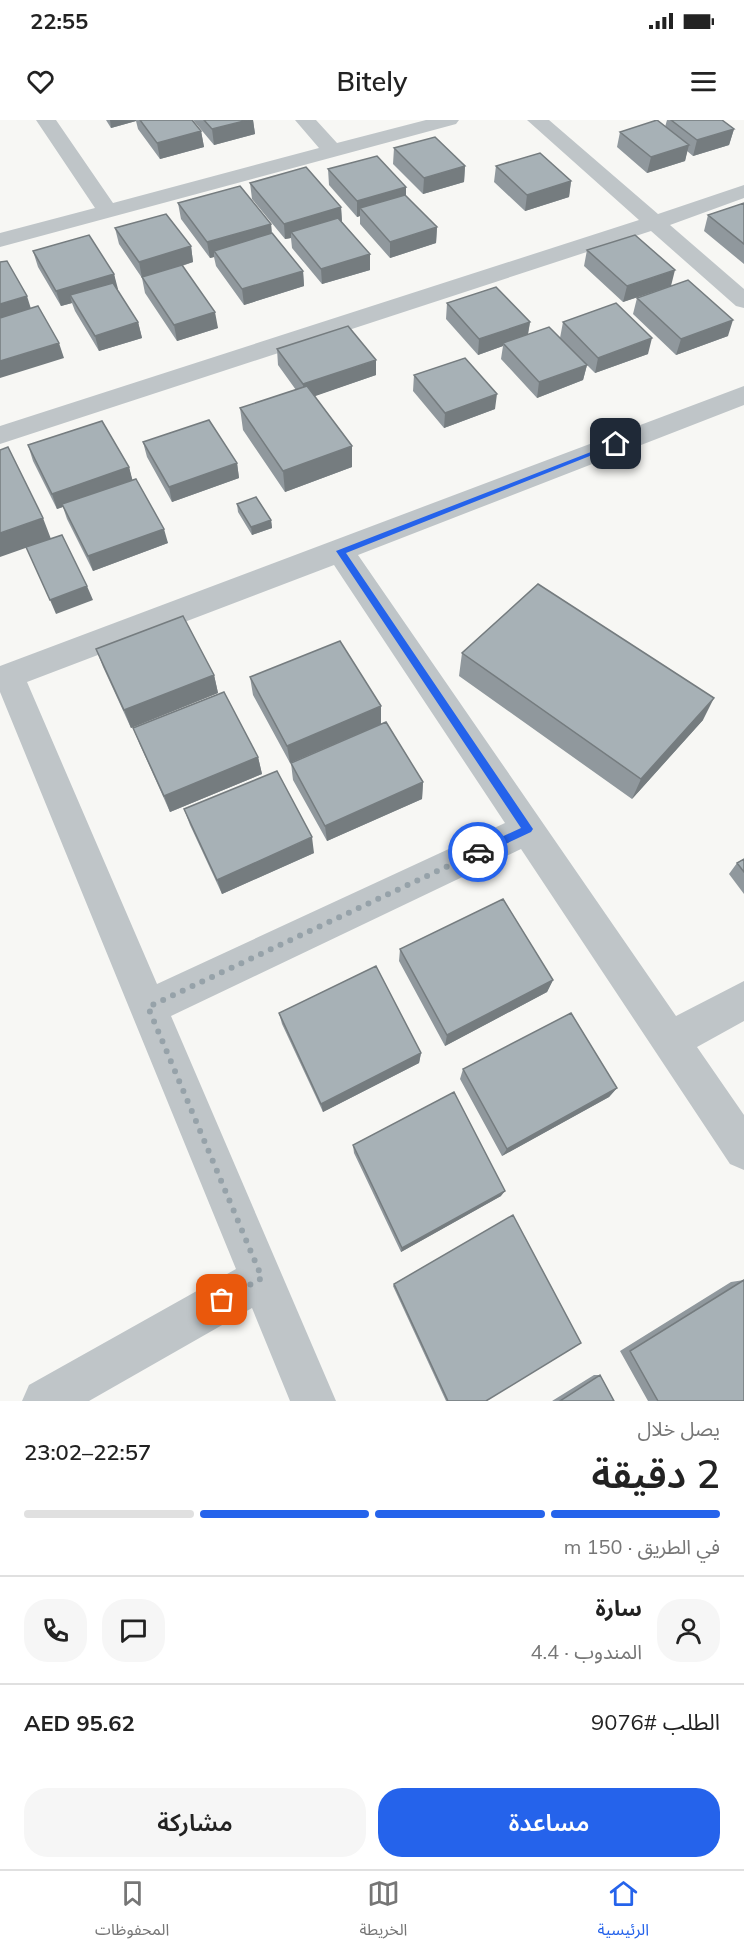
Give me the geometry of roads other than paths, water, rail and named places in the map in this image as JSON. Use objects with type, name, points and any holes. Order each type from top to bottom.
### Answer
[{"type":"street","points":[[46,120],[108,212]]},
{"type":"street","points":[[306,120],[333,151]]},
{"type":"street","points":[[0,240],[449,120]]},
{"type":"street","points":[[537,120],[744,301]]},
{"type":"street","points":[[0,435],[653,223],[744,190]]},
{"type":"street","points":[[313,1401],[148,1007],[4,677],[340,551],[744,395]]},
{"type":"street","points":[[340,551],[744,1150]]},
{"type":"street","points":[[148,1007],[528,829]]},
{"type":"street","points":[[670,1041],[744,1000]]},
{"type":"street","points":[[45,1401],[262,1278]]}]
